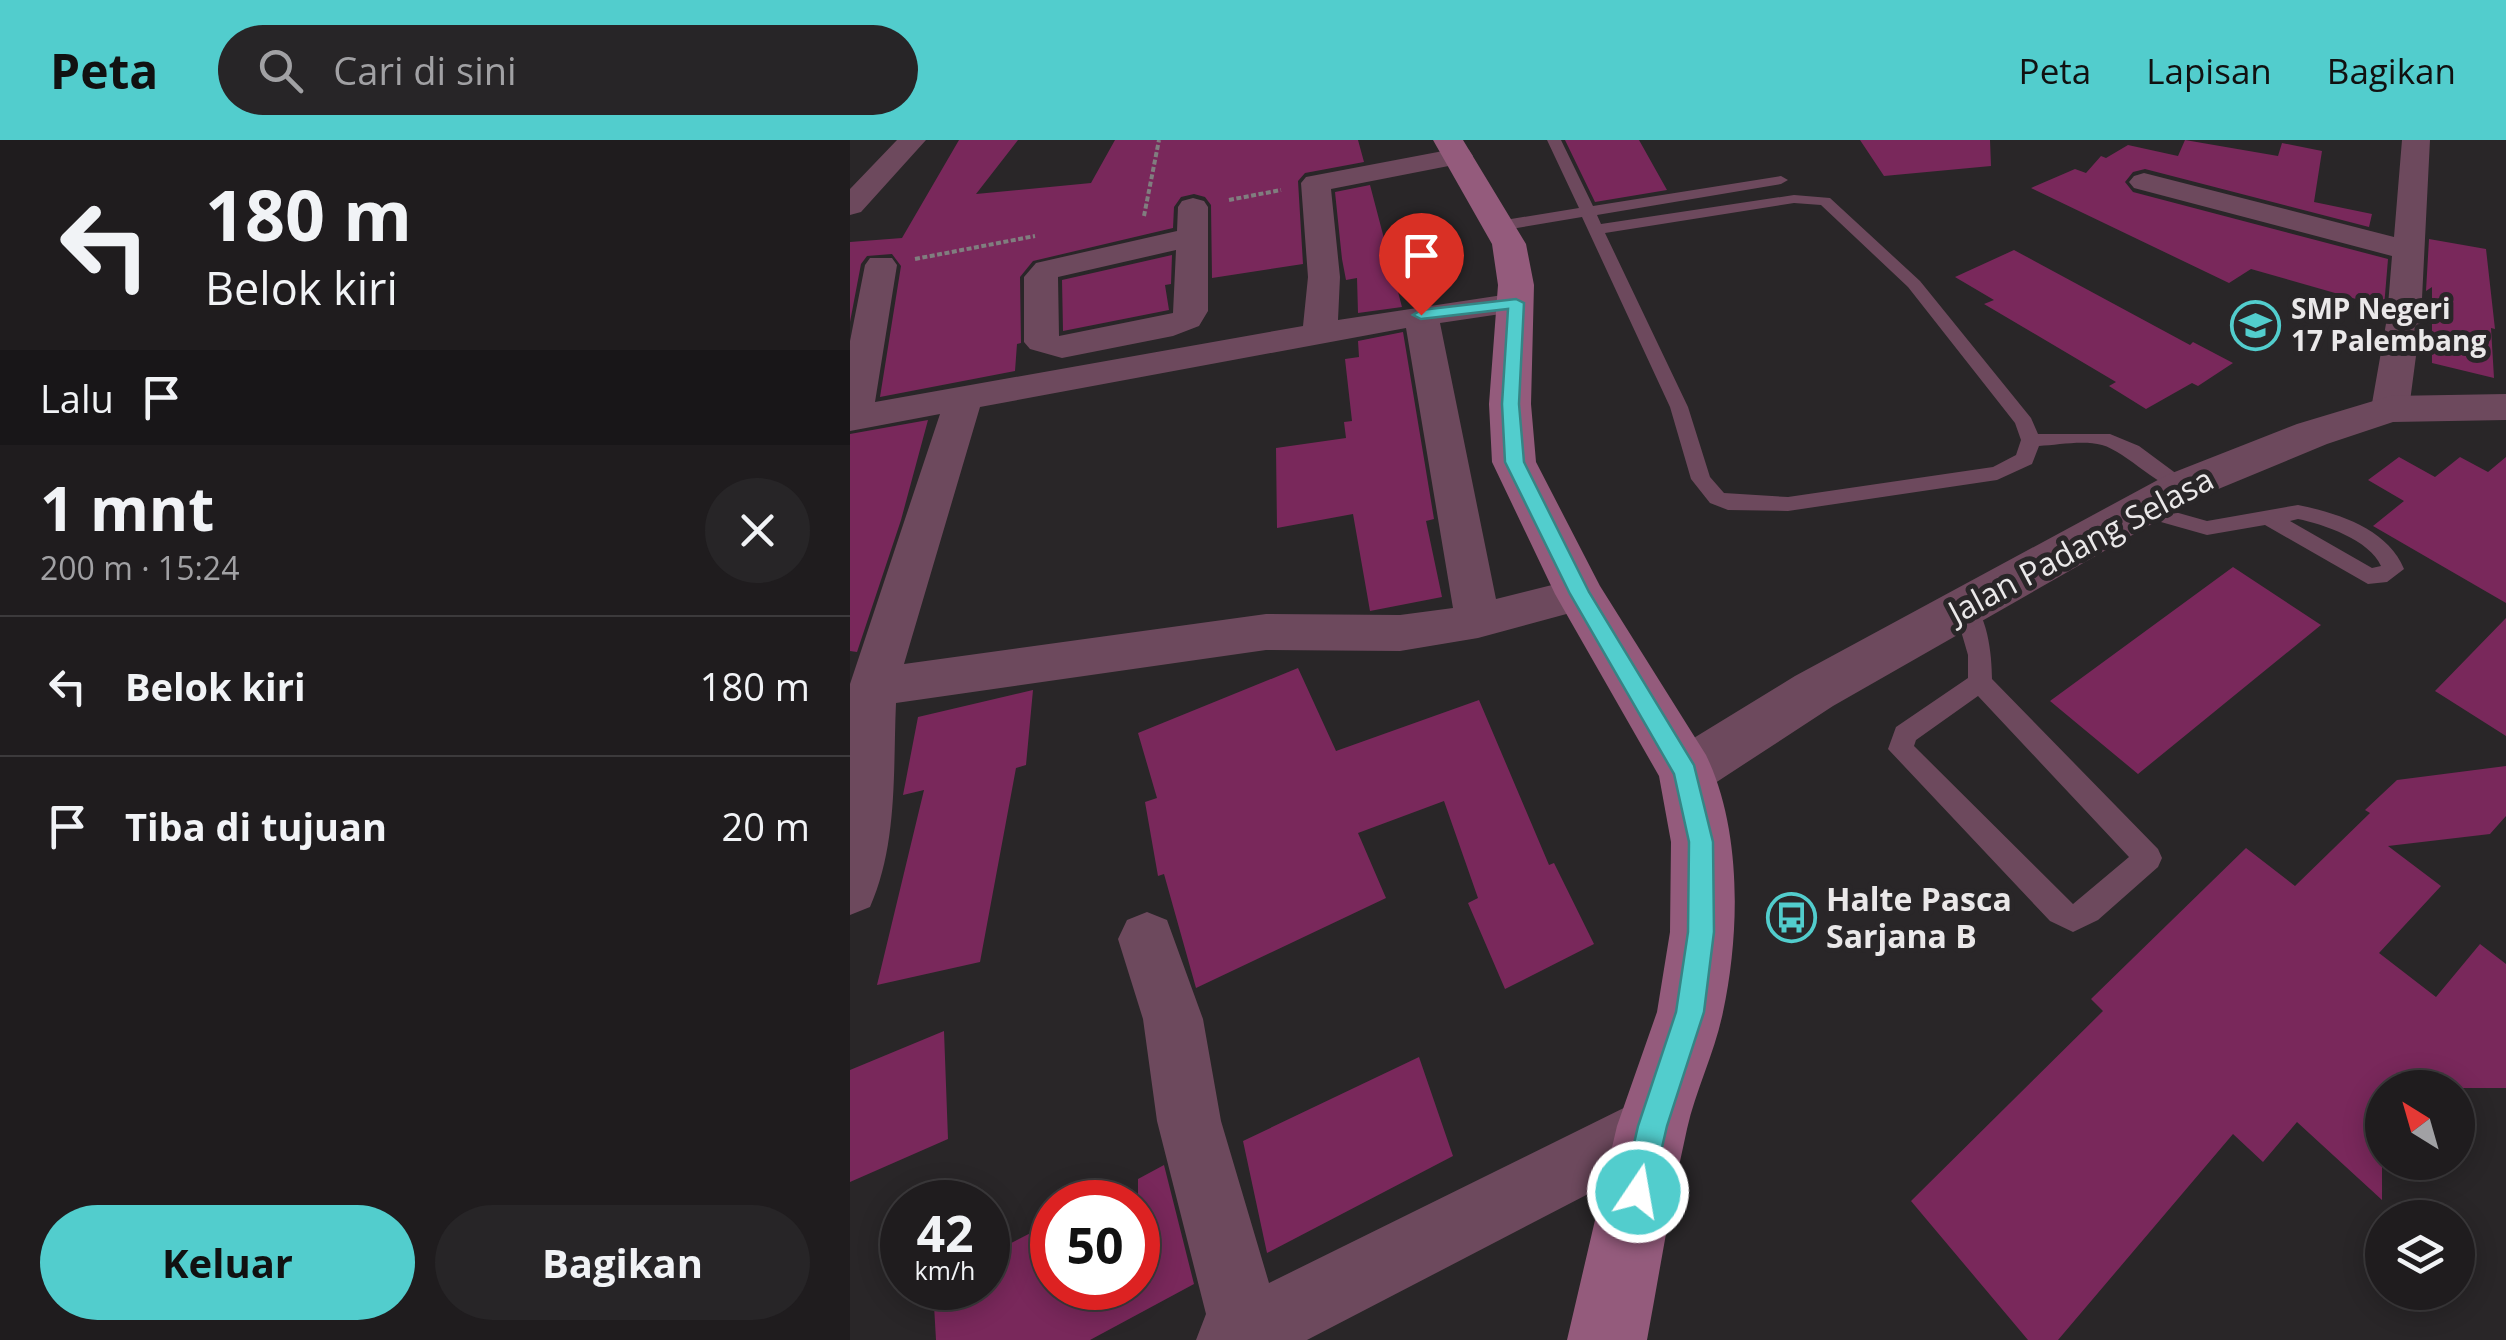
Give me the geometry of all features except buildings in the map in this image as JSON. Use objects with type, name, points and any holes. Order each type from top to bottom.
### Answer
[{"type":"main road","points":[[1454,148],[1509,244],[1516,303],[1510,404],[1514,462],[1580,594],[1686,772],[1701,842],[1701,932],[1690,1012],[1652,1126],[1607,1340]]},
{"type":"street","points":[[850,206],[912,140]]},
{"type":"street","points":[[2390,409],[2410,251],[2416,140]]},
{"type":"street","points":[[1320,334],[1324,277],[1316,184],[1454,148]]},
{"type":"street","points":[[2144,182],[2410,251]]},
{"type":"street","points":[[880,266],[852,419],[964,401],[1121,352],[1187,319],[1191,311],[1192,222],[1063,263],[1040,277],[1042,342],[1121,352],[1320,334],[1516,303]]},
{"type":"street","points":[[1421,315],[1478,621]]},
{"type":"street","points":[[850,889],[864,830],[873,687],[964,401]]},
{"type":"street","name":"Jalan Padang Selasa","points":[[1686,772],[1814,691],[2136,508],[2183,486],[2312,434],[2390,409],[2506,407]]},
{"type":"street","points":[[873,687],[1266,632],[1400,634],[1478,621],[1580,594]]},
{"type":"street","points":[[1147,939],[1173,1019],[1175,1050],[1186,1078],[1189,1121],[1239,1336],[1652,1126]]},
{"type":"lane","points":[[1499,226],[1590,222],[1794,199],[1826,201],[1914,284],[2024,422],[2031,440],[2024,459],[1998,473],[1788,504],[1728,504],[1717,498],[1701,479],[1679,407],[1590,222],[1554,140]]},
{"type":"lane","points":[[1590,222],[1781,180]]},
{"type":"lane","points":[[2031,440],[2103,438],[2132,451],[2183,486]]},
{"type":"lane","points":[[2136,508],[2207,528],[2298,512],[2338,523],[2387,554],[2393,569],[2380,576],[2368,576],[2269,518]]},
{"type":"lane","points":[[1966,607],[1980,655],[1980,682],[2148,858],[2073,919],[2060,912],[1900,749],[1905,734],[1980,682]]},
{"type":"path","points":[[1144,216],[1159,140]]},
{"type":"place","name":"SMP Negeri 17 Palembang","points":[[2256,325]]},
{"type":"place","name":"Halte Pasca Sarjana B","points":[[1791,918]]},
{"type":"route","points":[[1421,315],[1516,303],[1510,404],[1514,462],[1580,594],[1686,772],[1701,842],[1701,932],[1690,1012],[1652,1126],[1638,1192]]}]
